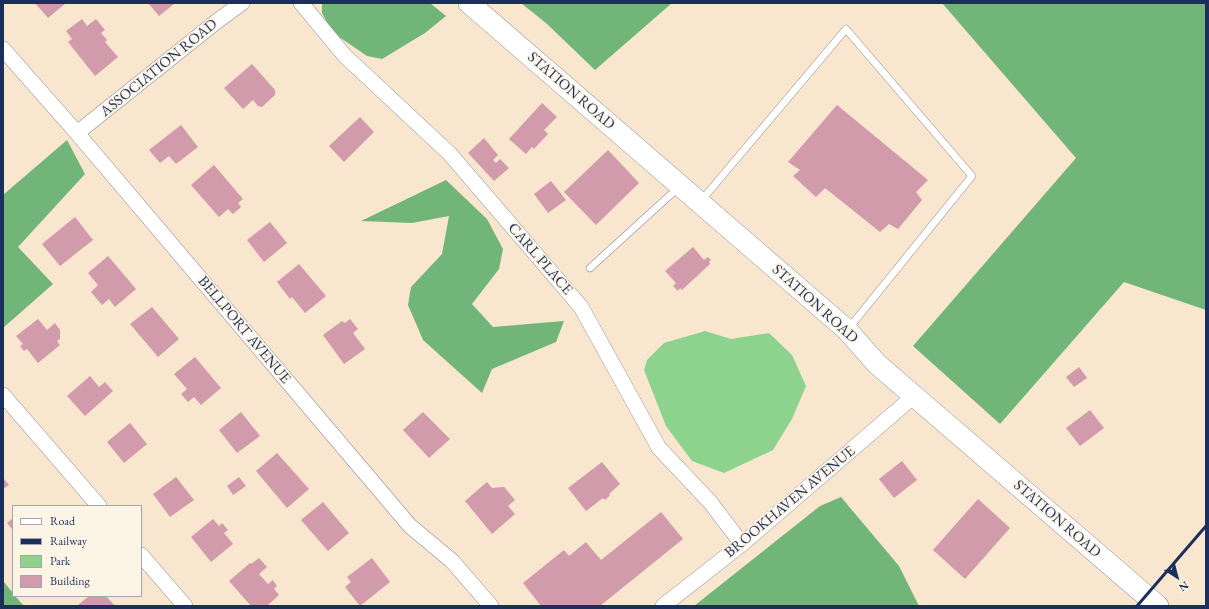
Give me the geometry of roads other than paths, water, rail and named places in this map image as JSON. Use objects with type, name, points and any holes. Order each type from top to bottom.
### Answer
[{"type":"main road","name":"STATION ROAD","points":[[470,3],[847,330],[877,364],[1158,606]]},
{"type":"street","name":"ASSOCIATION ROAD","points":[[77,133],[242,3]]},
{"type":"street","name":"CARL PLACE","points":[[301,3],[345,56],[450,154],[581,307],[659,448],[710,502],[742,544]]},
{"type":"street","name":"BELLPORT AVENUE","points":[[3,49],[77,133],[410,526],[452,561],[490,606]]},
{"type":"street","points":[[3,396],[98,505]]},
{"type":"street","name":"BROOKHAVEN AVENUE","points":[[663,606],[742,544],[914,396]]},
{"type":"street","points":[[142,556],[185,606]]},
{"type":"lane","points":[[700,202],[846,28],[972,176],[847,330]]},
{"type":"lane","points":[[590,268],[681,186]]},
{"type":"railway","points":[[1137,606],[1206,526]]}]
